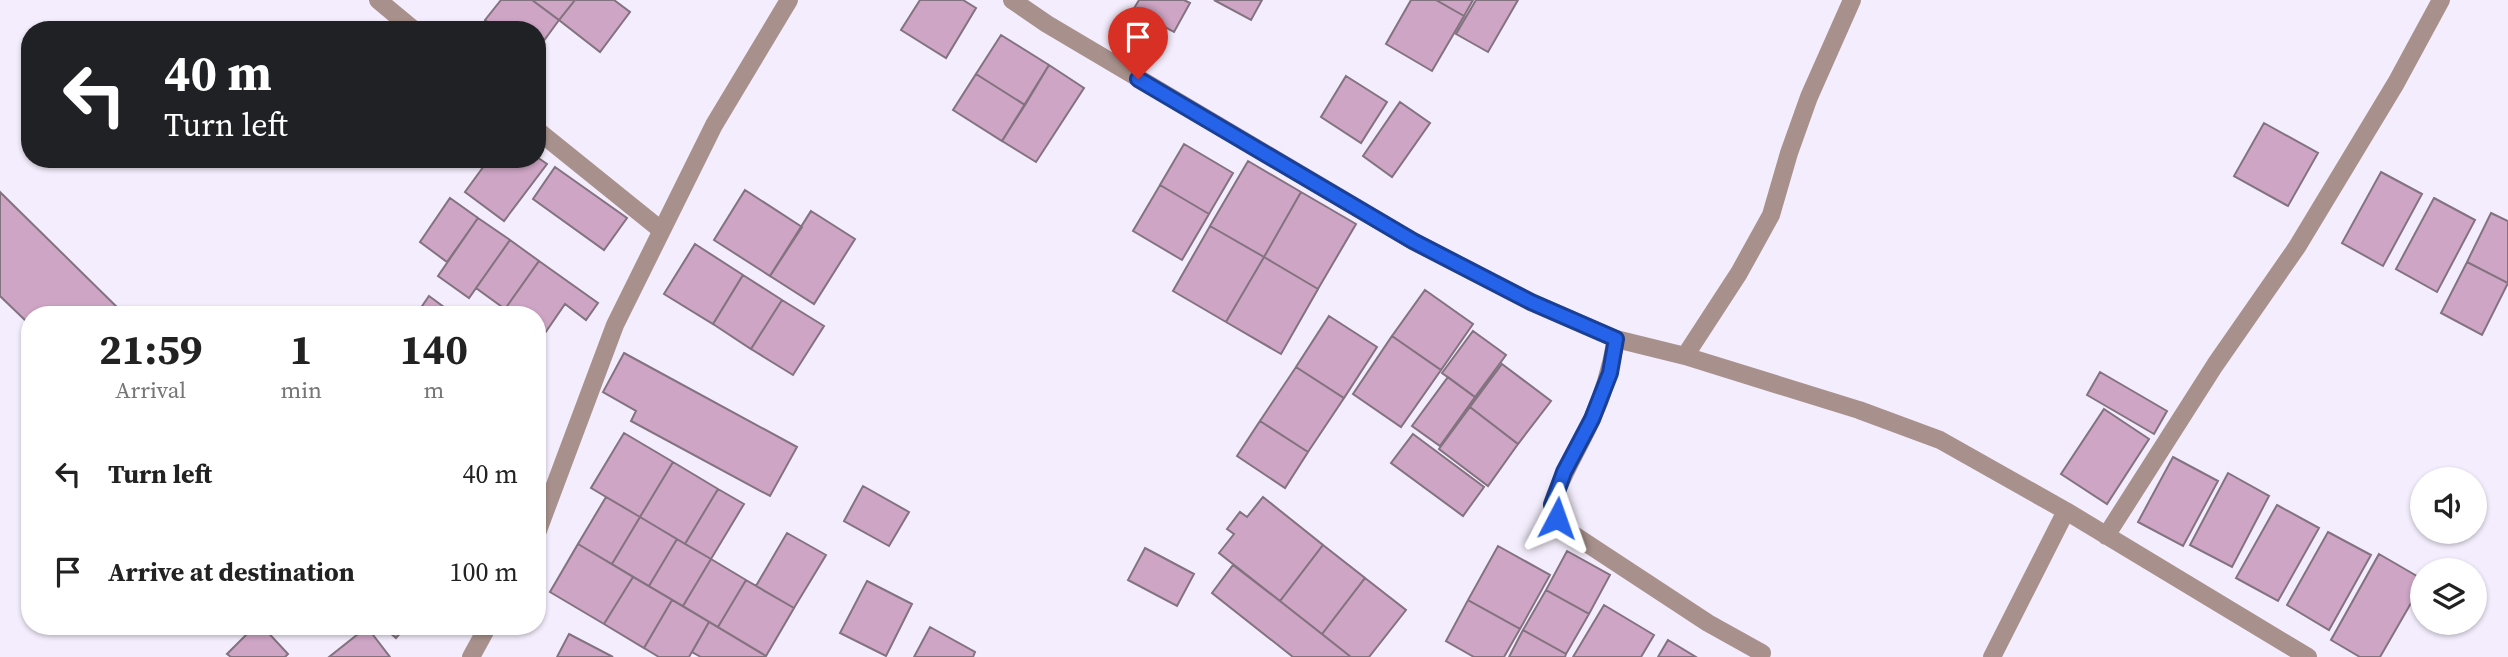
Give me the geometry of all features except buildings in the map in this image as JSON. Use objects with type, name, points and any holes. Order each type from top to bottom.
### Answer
[{"type":"street","points":[[378,0],[403,21]]},
{"type":"street","points":[[546,509],[615,324],[714,125],[789,0]]},
{"type":"street","points":[[1012,0],[1047,24],[1413,241],[1531,302],[1616,339],[1685,356],[1859,410],[1940,440],[2066,511],[2308,657]]},
{"type":"street","points":[[1685,356],[1739,273],[1771,215],[1809,97],[1852,0]]},
{"type":"street","points":[[2106,536],[2215,365],[2297,247],[2396,83],[2441,0]]},
{"type":"street","points":[[546,137],[661,230]]},
{"type":"street","points":[[1616,339],[1610,373],[1592,419],[1555,495],[1552,505],[1557,518],[1571,533],[1708,623],[1762,653]]},
{"type":"street","points":[[1992,657],[2066,511]]},
{"type":"street","points":[[471,657],[483,635]]},
{"type":"route","points":[[1138,79],[1413,241],[1531,302],[1616,339],[1610,373],[1592,419],[1564,472],[1552,505],[1557,518]]}]
